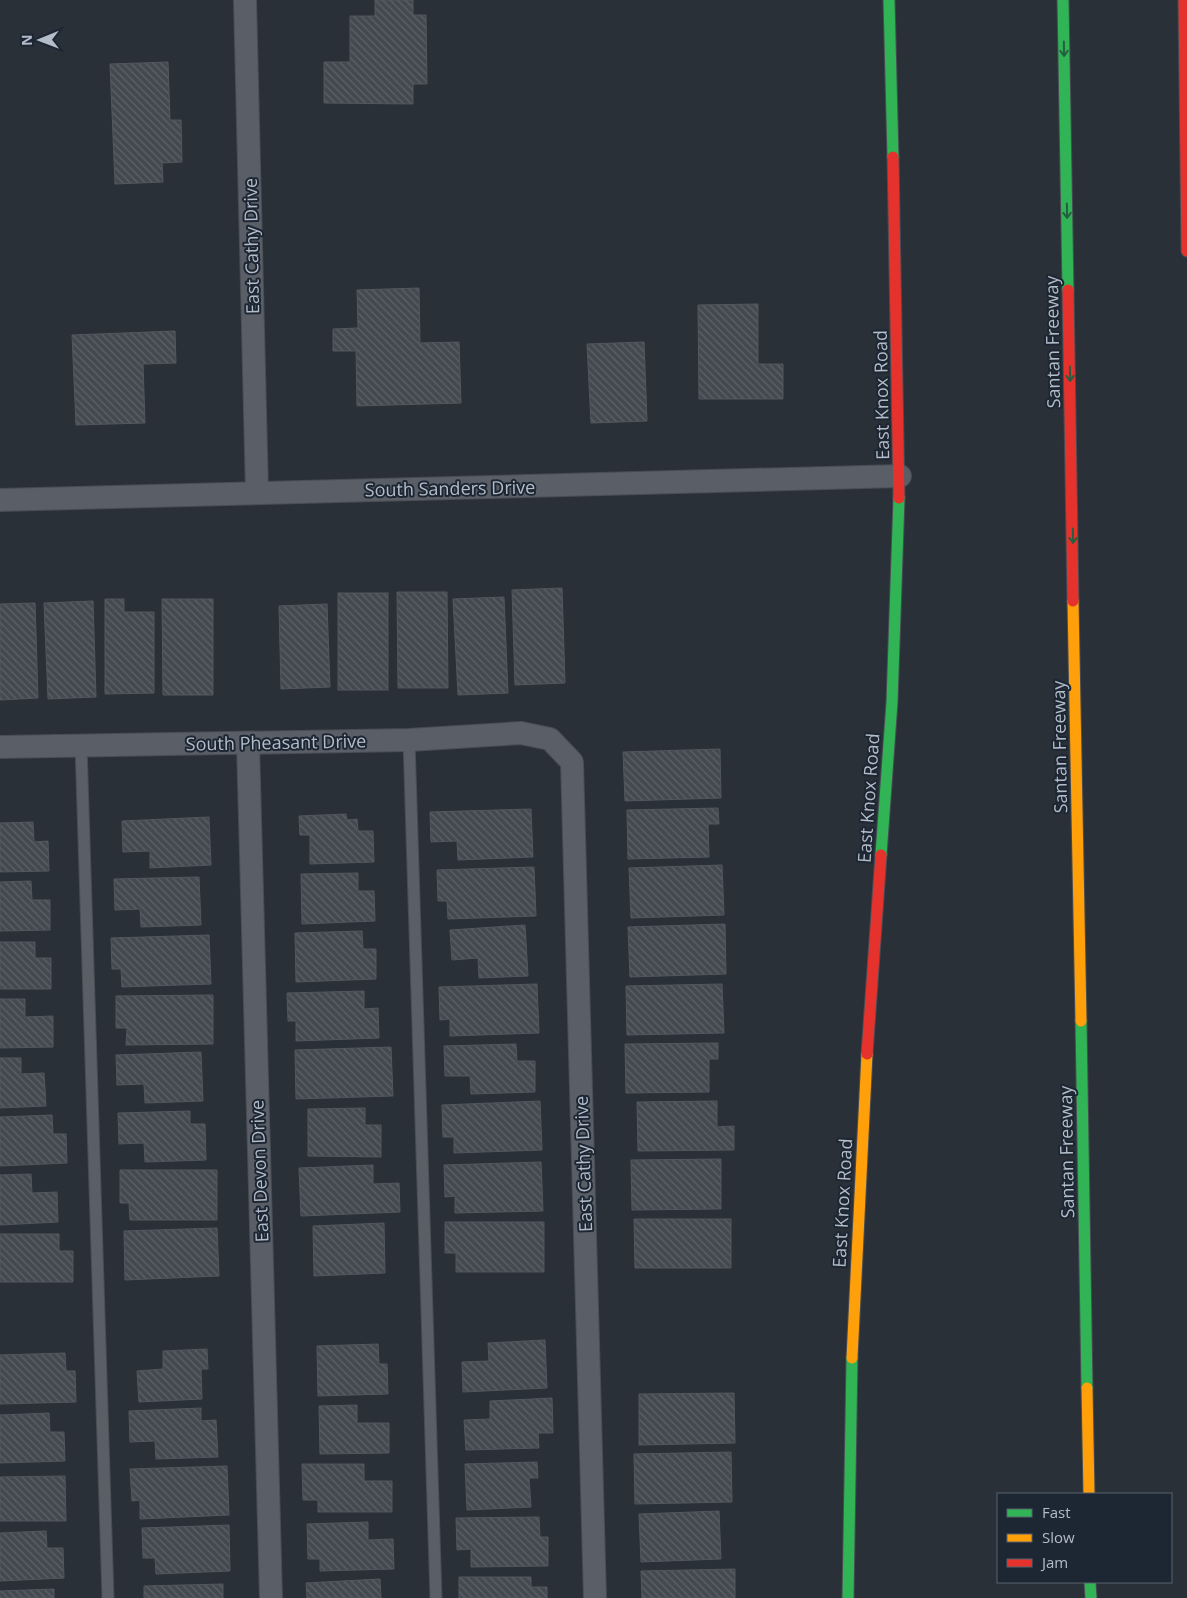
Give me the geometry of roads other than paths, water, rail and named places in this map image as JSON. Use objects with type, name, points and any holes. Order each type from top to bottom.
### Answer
[{"type":"main road","name":"East Knox Road","points":[[848,1598],[852,1371],[865,1087],[892,702],[900,476],[889,0]]},
{"type":"main road","name":"Santan Freeway","points":[[1063,0],[1089,1493]]},
{"type":"main road","points":[[1184,0],[1187,251]]},
{"type":"main road","points":[[1090,1583],[1091,1598]]},
{"type":"street","name":"East Cathy Drive","points":[[246,0],[257,492]]},
{"type":"street","name":"South Sanders Drive","points":[[0,500],[900,476]]},
{"type":"street","name":"South Pheasant Drive","points":[[0,748],[409,740],[521,732],[550,739]]},
{"type":"street","name":"East Cathy Drive","points":[[550,739],[572,762],[594,1598]]},
{"type":"street","name":"East Devon Drive","points":[[248,744],[271,1598]]},
{"type":"lane","points":[[409,740],[436,1598]]},
{"type":"lane","points":[[81,745],[108,1598]]}]
